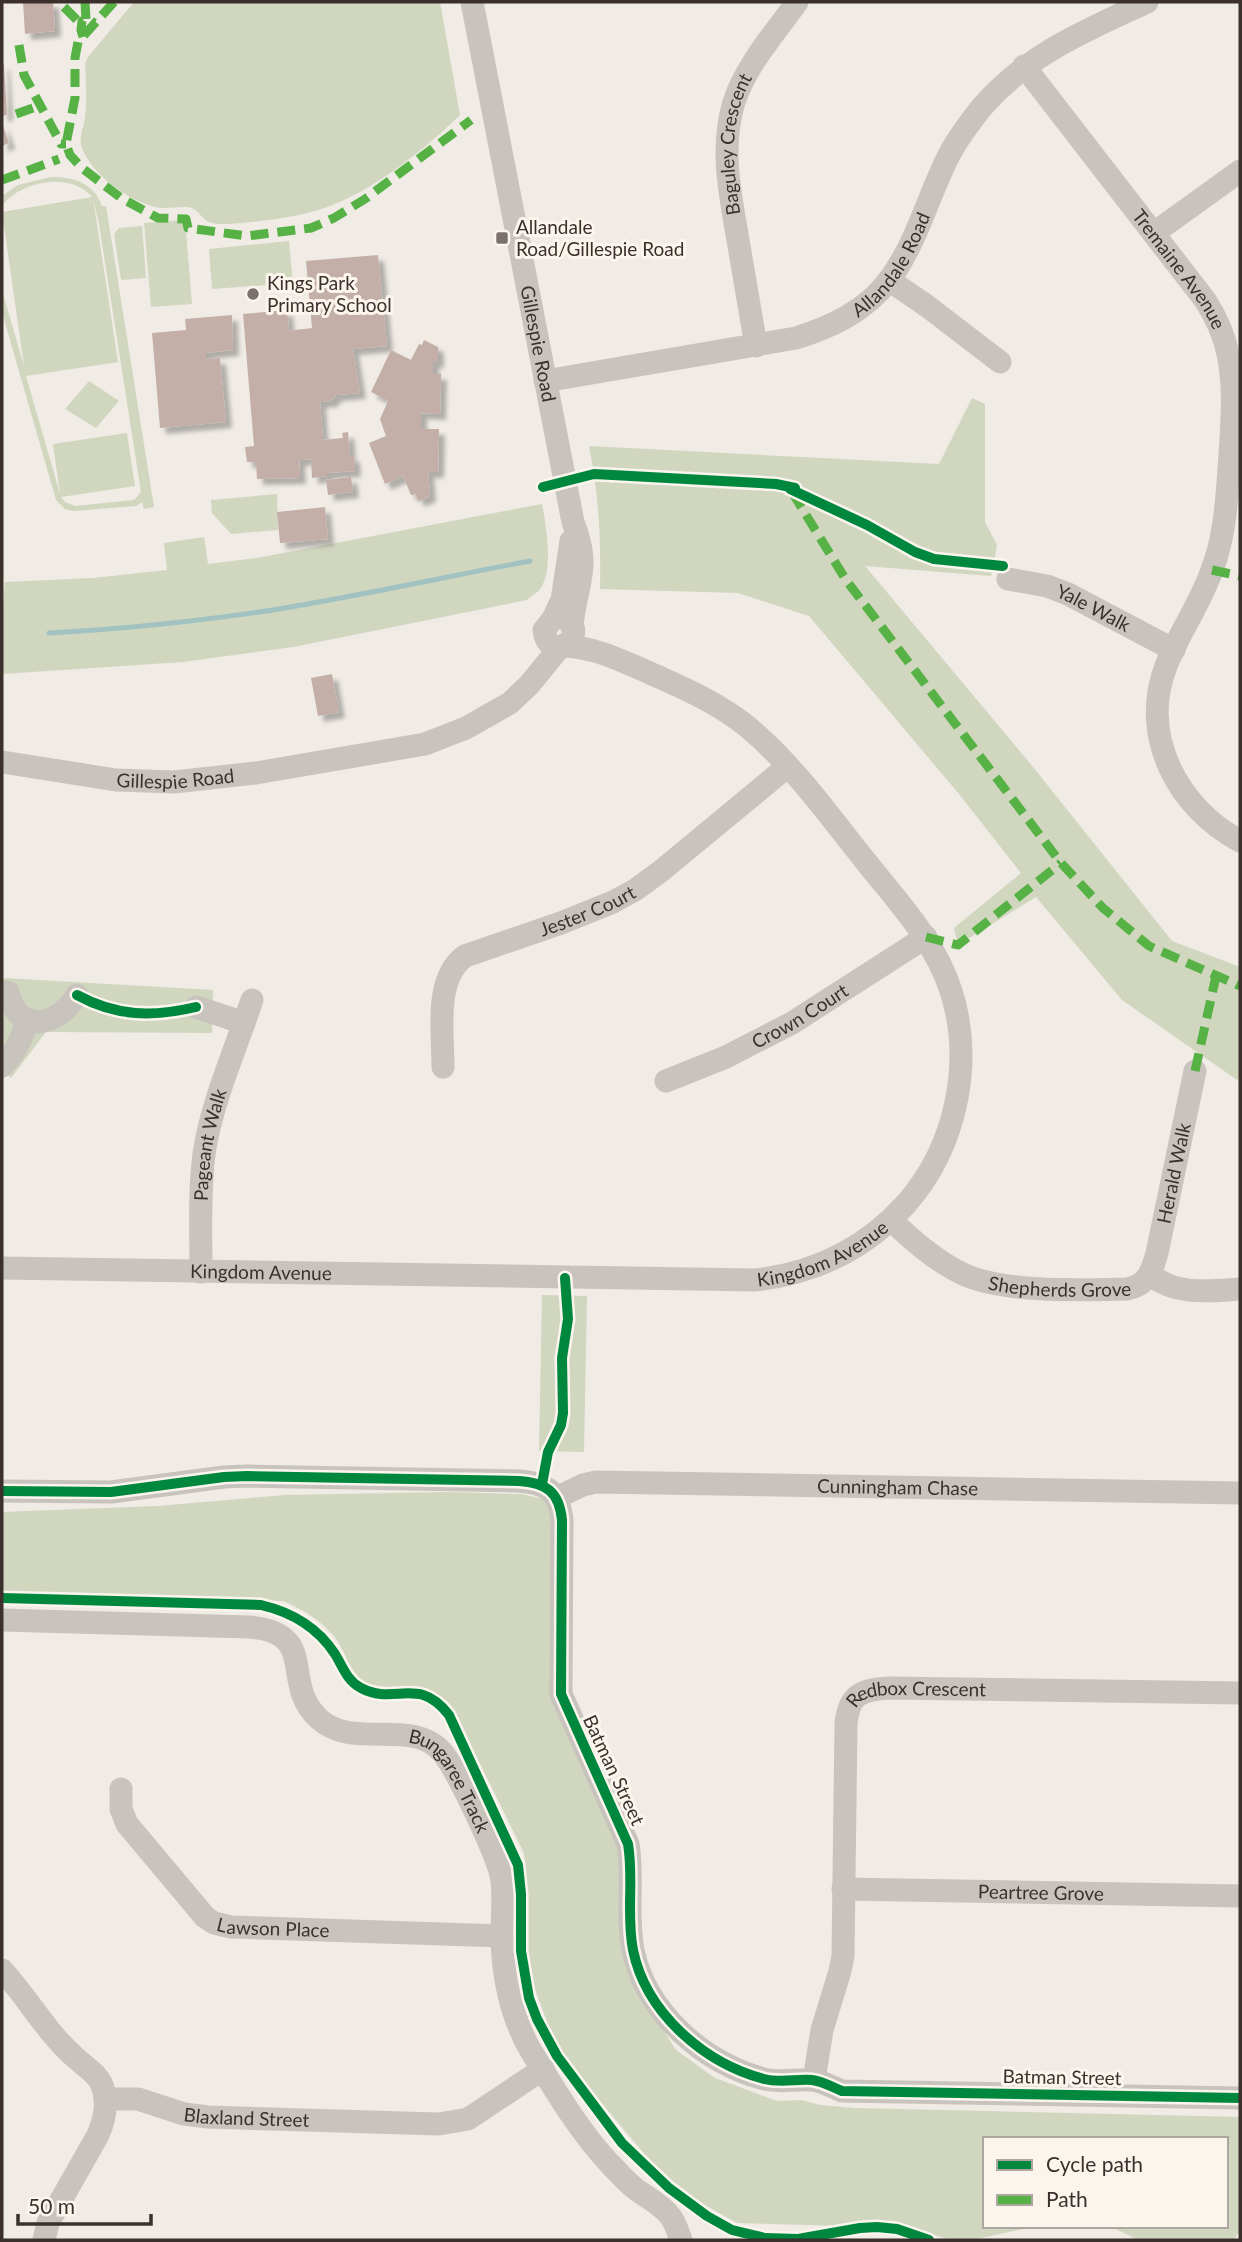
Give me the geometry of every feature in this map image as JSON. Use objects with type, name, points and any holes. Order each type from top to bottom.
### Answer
[{"type":"street","name":"Gillespie Road","points":[[8,760],[47,770],[116,780],[174,782],[210,780],[425,744],[466,728],[510,703],[529,685],[561,634],[562,600],[573,522],[472,2]]},
{"type":"street","name":"Baguley Crescent","points":[[755,346],[729,186],[726,155],[728,126],[744,79],[796,2]]},
{"type":"street","name":"Allandale Road","points":[[545,381],[755,346],[796,338],[832,326],[868,301],[889,280],[905,253],[949,154],[982,107],[1024,66],[1061,43],[1147,2]]},
{"type":"street","name":"Tremaine Avenue","points":[[1024,66],[1205,300],[1223,335],[1236,383],[1221,542],[1204,590],[1166,668],[1159,703],[1159,725],[1168,764],[1175,780],[1197,810],[1214,825],[1240,841]]},
{"type":"street","points":[[1154,233],[1240,170]]},
{"type":"street","points":[[889,280],[1000,362]]},
{"type":"street","name":"Yale Walk","points":[[1008,579],[1047,586],[1068,594],[1174,650]]},
{"type":"street","name":"Kingdom Avenue","points":[[2,1268],[754,1280],[799,1273],[824,1264],[867,1239],[891,1220],[914,1195],[939,1154],[949,1130],[959,1082],[960,1038],[952,992],[926,937],[788,766],[748,727],[704,697],[561,634]]},
{"type":"street","name":"Jester Court","points":[[443,1067],[444,988],[456,962],[465,956],[600,907],[635,890],[788,766]]},
{"type":"street","name":"Crown Court","points":[[666,1081],[726,1058],[773,1034],[926,937]]},
{"type":"street","points":[[8,992],[19,1015],[40,1021],[63,1014],[77,995]]},
{"type":"street","name":"Pageant Walk","points":[[201,1272],[204,1154],[219,1097],[252,1000]]},
{"type":"street","points":[[196,1007],[244,1023]]},
{"type":"street","points":[[2,1066],[21,1041],[28,1019]]},
{"type":"street","name":"Herald Walk","points":[[1151,1275],[1195,1071]]},
{"type":"street","name":"Shepherds Grove","points":[[891,1220],[942,1262],[983,1281],[1027,1288],[1127,1289],[1141,1285],[1151,1275],[1184,1291],[1240,1289]]},
{"type":"street","points":[[2,1492],[111,1492],[247,1476],[527,1481],[542,1485],[556,1498]]},
{"type":"street","name":"Cunningham Chase","points":[[556,1498],[583,1485],[597,1482],[1240,1493]]},
{"type":"street","name":"Batman Street","points":[[556,1498],[562,1520],[561,1694],[628,1844],[633,1951],[639,1971],[667,2019],[707,2052],[748,2073],[782,2081],[814,2080],[842,2091],[1240,2098]]},
{"type":"street","name":"Bungaree Track","points":[[2,1620],[265,1629],[279,1634],[295,1654],[302,1697],[320,1720],[344,1732],[421,1738],[441,1750],[456,1775],[498,1863],[503,1895],[503,1964],[513,2007],[530,2048],[573,2118],[608,2162],[634,2188],[670,2216],[681,2240]]},
{"type":"street","name":"Redbox Crescent","points":[[814,2080],[822,2030],[843,1956],[846,1724],[847,1711],[861,1693],[889,1688],[1240,1693]]},
{"type":"street","name":"Lawson Place","points":[[121,1788],[121,1809],[127,1824],[197,1909],[214,1923],[231,1927],[502,1936]]},
{"type":"street","name":"Peartree Grove","points":[[843,1889],[1240,1896]]},
{"type":"street","points":[[2,1970],[61,2044],[98,2078],[105,2099],[99,2135],[46,2231],[31,2240]]},
{"type":"street","name":"Blaxland Street","points":[[105,2099],[138,2099],[184,2114],[208,2117],[439,2124],[468,2119],[543,2069]]},
{"type":"street","points":[[659,2205],[667,2240]]},
{"type":"green space","points":[[134,2],[440,2],[460,115],[385,177],[352,196],[315,211],[273,219],[218,224],[207,221],[192,208],[159,208],[145,204],[102,177],[87,158],[81,140],[86,111],[85,64]]},
{"type":"green space","points":[[51,177],[68,178],[88,187],[102,206],[106,206],[154,507],[144,509],[142,502],[136,506],[73,511],[65,509],[56,500],[2,312],[2,290],[24,366],[2,212],[92,197],[72,184],[46,182],[21,190],[2,206],[2,196],[18,185]],"holes":[[[93,198],[141,492],[134,500],[75,506],[61,497],[135,486],[127,433],[53,444],[60,494],[26,376],[118,362]]]},
{"type":"green space","points":[[185,220],[192,304],[151,307],[144,223]]},
{"type":"green space","points":[[142,226],[146,278],[121,280],[114,234],[119,228]]},
{"type":"green space","points":[[289,241],[293,283],[212,289],[209,249]]},
{"type":"green space","points":[[89,381],[119,401],[96,428],[65,409]]},
{"type":"green space","points":[[972,398],[985,404],[985,522],[997,545],[991,576],[865,566],[1033,767],[1172,941],[1240,967],[1240,1082],[1122,1000],[1036,897],[958,945],[954,928],[1021,873],[959,794],[809,616],[738,593],[600,589],[599,517],[589,446],[939,464]]},
{"type":"green space","points":[[277,494],[278,530],[231,534],[212,513],[211,500]]},
{"type":"green space","points":[[542,504],[548,548],[547,571],[540,589],[527,600],[293,647],[183,662],[2,674],[5,582],[93,578],[167,570],[164,543],[204,537],[208,564],[257,558]]},
{"type":"green space","points":[[4,978],[213,990],[212,1033],[46,1032],[11,1078],[2,1069]]},
{"type":"green space","points":[[542,1295],[587,1296],[584,1452],[539,1451]]},
{"type":"green space","points":[[448,1492],[521,1494],[543,1499],[550,1510],[553,1524],[553,1689],[620,1844],[653,2014],[676,2050],[715,2078],[777,2101],[802,2100],[820,2105],[854,2108],[1240,2117],[1240,2230],[1234,2240],[1138,2240],[1114,2228],[1228,2228],[1228,2137],[983,2137],[983,2228],[1028,2228],[972,2240],[944,2238],[913,2228],[737,2223],[703,2204],[657,2169],[594,2094],[554,2040],[532,1982],[527,1944],[524,1853],[451,1705],[424,1690],[378,1687],[363,1681],[328,1629],[310,1615],[283,1601],[2,1592],[2,1512],[158,1506],[285,1495]]},
{"type":"building","points":[[23,2],[53,2],[55,31],[25,34]]},
{"type":"building","points":[[2,64],[7,115],[2,116]]},
{"type":"building","points":[[2,122],[9,143],[2,146]]},
{"type":"building","points":[[378,255],[387,346],[353,349],[360,393],[336,395],[331,401],[320,402],[323,440],[343,438],[342,433],[348,432],[350,456],[354,456],[355,471],[327,473],[327,476],[312,478],[311,459],[299,460],[300,478],[257,479],[256,462],[247,462],[245,447],[254,446],[243,314],[287,310],[289,330],[286,331],[312,328],[306,261]]},
{"type":"building","points":[[232,315],[233,350],[206,353],[206,359],[220,358],[226,422],[160,428],[152,333],[186,330],[185,319]]},
{"type":"building","points":[[424,340],[438,347],[438,362],[433,362],[433,374],[441,374],[440,414],[421,413],[421,429],[439,429],[438,472],[428,472],[430,496],[418,501],[416,494],[411,495],[403,476],[385,484],[369,443],[386,436],[380,419],[388,401],[371,392],[391,350],[411,360]]},
{"type":"building","points":[[351,477],[353,492],[328,495],[326,480]]},
{"type":"building","points":[[325,507],[328,539],[280,543],[277,512]]},
{"type":"building","points":[[332,674],[339,712],[318,716],[311,678]]},
{"type":"waterway","points":[[49,633],[161,624],[273,610],[530,561]]},
{"type":"marked path","points":[[85,2],[86,19]]},
{"type":"marked path","points":[[114,2],[78,42],[75,58],[75,98],[66,144],[70,155],[82,168],[121,198],[158,218],[186,219],[188,228],[247,236],[311,228],[365,199],[471,120]]},
{"type":"marked path","points":[[64,7],[81,24]]},
{"type":"marked path","points":[[83,37],[82,21],[86,19],[95,23]]},
{"type":"marked path","points":[[19,45],[24,75],[61,144],[66,144]]},
{"type":"marked path","points":[[16,114],[41,105]]},
{"type":"marked path","points":[[2,180],[59,159]]},
{"type":"marked path","points":[[792,492],[846,580],[1061,863],[1103,908],[1149,946],[1240,986]]},
{"type":"marked path","points":[[1212,570],[1240,576]]},
{"type":"marked path","points":[[926,937],[958,945],[1061,863]]},
{"type":"marked path","points":[[1195,1071],[1216,976]]},
{"type":"cycle path","points":[[543,487],[594,474],[776,484],[795,488],[790,489],[934,559],[1003,566]]},
{"type":"cycle path","points":[[77,995],[106,1008],[135,1013],[196,1007]]},
{"type":"cycle path","points":[[542,1484],[548,1452],[561,1425],[563,1413],[562,1358],[568,1319],[565,1278]]},
{"type":"cycle path","points":[[2,1491],[111,1492],[247,1476],[519,1481],[544,1487],[550,1490],[558,1502],[562,1520],[561,1694],[628,1844],[631,1937],[640,1973],[664,2014],[681,2032],[720,2061],[742,2071],[770,2080],[816,2081],[842,2091],[1240,2098]]},
{"type":"cycle path","points":[[2,1598],[261,1605],[283,1612],[312,1629],[335,1654],[349,1678],[361,1688],[373,1693],[427,1696],[438,1703],[449,1715],[518,1865],[521,1951],[529,1998],[537,2019],[557,2056],[622,2143],[669,2188],[707,2216],[732,2230],[765,2238],[798,2239],[877,2227],[897,2229],[929,2240]]},
{"type":"place","name":"Allandale Road/Gillespie Road","points":[[502,238]]},
{"type":"place","name":"Kings Park Primary School","points":[[253,294]]}]
